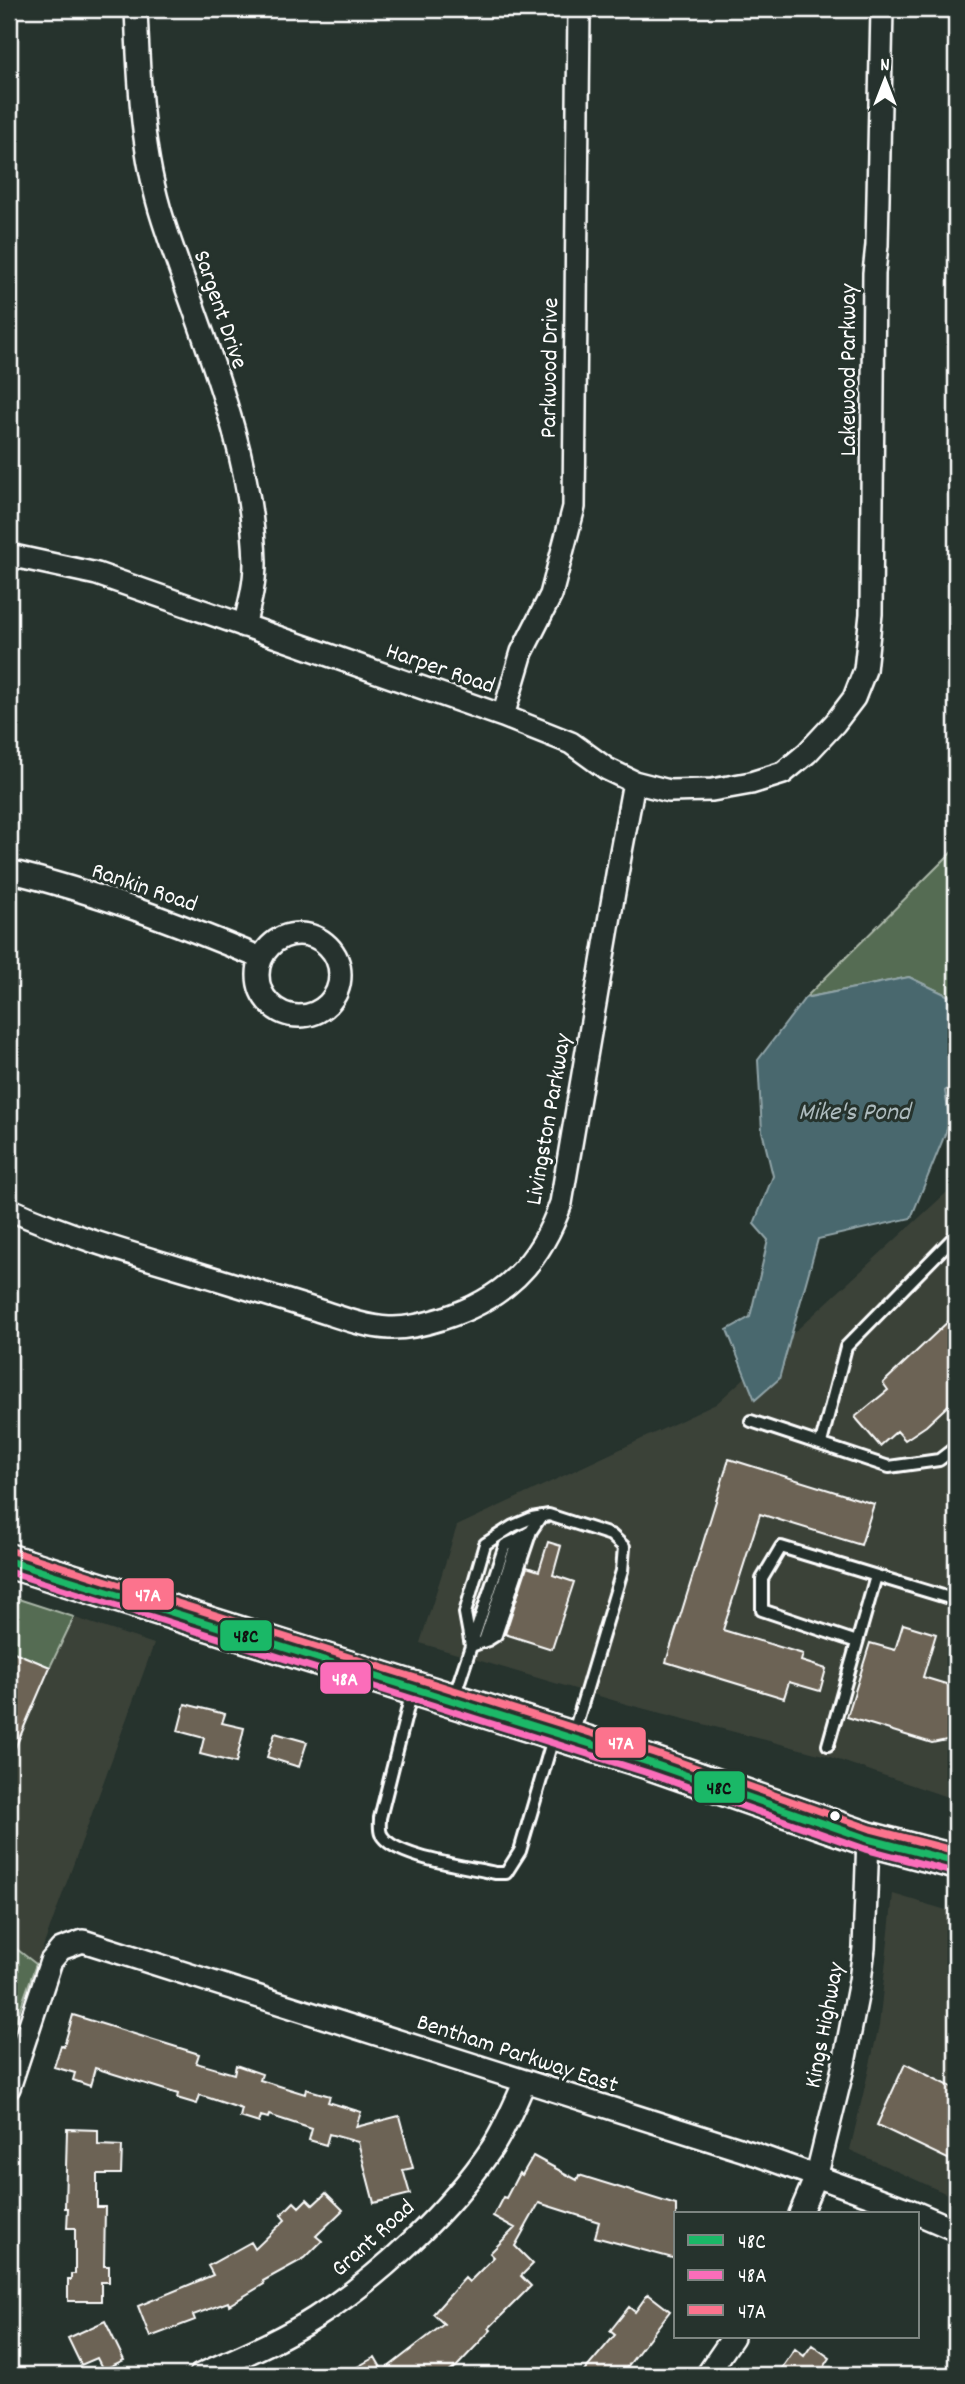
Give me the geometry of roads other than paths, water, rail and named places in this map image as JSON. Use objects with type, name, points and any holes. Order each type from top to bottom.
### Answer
[{"type":"main road","points":[[9,1561],[651,1763],[867,1839],[956,1862]]},
{"type":"main road","points":[[867,1839],[938,1875],[956,1880]]},
{"type":"street","name":"Sargent Drive","points":[[136,9],[139,87],[150,170],[162,219],[223,396],[245,479],[255,565],[252,595],[244,626]]},
{"type":"street","name":"Parkwood Drive","points":[[503,716],[522,652],[551,595],[574,508],[579,9]]},
{"type":"street","name":"Lakewood Parkway","points":[[835,723],[854,698],[865,670],[872,614],[874,272],[877,246],[882,9]]},
{"type":"street","name":"Harper Road","points":[[9,555],[97,574],[503,716],[571,743],[607,769],[634,782],[669,791],[712,790],[751,783],[783,773],[807,753],[835,723]]},
{"type":"street","name":"Livingston Parkway","points":[[9,1209],[90,1240],[332,1315],[388,1328],[430,1322],[458,1314],[484,1302],[524,1271],[553,1227],[561,1203],[634,782]]},
{"type":"street","name":"Rankin Road","points":[[9,871],[117,901],[261,958]]},
{"type":"street","name":"Livingston Parkway","points":[[9,1222],[30,1219]]},
{"type":"street","name":"Kings Highway","points":[[801,2212],[817,2175],[843,2068],[860,1981],[864,1948],[867,1839]]},
{"type":"street","name":"Bentham Parkway East","points":[[9,2088],[51,1961],[61,1949],[83,1941],[817,2175],[911,2212]]},
{"type":"street","name":"Grant Road","points":[[200,2375],[313,2319],[349,2294],[418,2234],[477,2169],[511,2113],[525,2081]]},
{"type":"street","name":"Bentham Parkway East","points":[[920,2216],[956,2230]]},
{"type":"street","points":[[707,2375],[732,2338]]},
{"type":"lane","points":[[821,1443],[846,1347],[956,1235]]},
{"type":"lane","points":[[751,1421],[889,1467],[939,1460],[956,1447]]},
{"type":"lane","points":[[412,1688],[380,1818],[382,1836],[392,1846],[410,1854],[495,1873],[506,1872],[520,1851],[563,1735],[622,1571],[624,1547],[611,1535],[549,1515],[513,1526],[485,1544],[465,1613],[471,1646]]},
{"type":"lane","points":[[471,1646],[496,1635],[531,1531],[541,1516]]},
{"type":"lane","points":[[453,1701],[505,1545],[531,1531]]},
{"type":"lane","points":[[484,1641],[518,1539]]},
{"type":"lane","points":[[857,1642],[762,1610],[762,1580],[781,1547],[956,1600]]},
{"type":"lane","points":[[828,1745],[876,1576]]},
{"type":"water","name":"Mike's Pond","points":[[909,977],[953,998],[956,1003],[956,1081],[945,1091],[950,1122],[911,1218],[818,1239],[779,1379],[755,1400],[727,1330],[750,1317],[768,1240],[754,1224],[773,1176],[762,1131],[758,1060],[805,998]]}]
